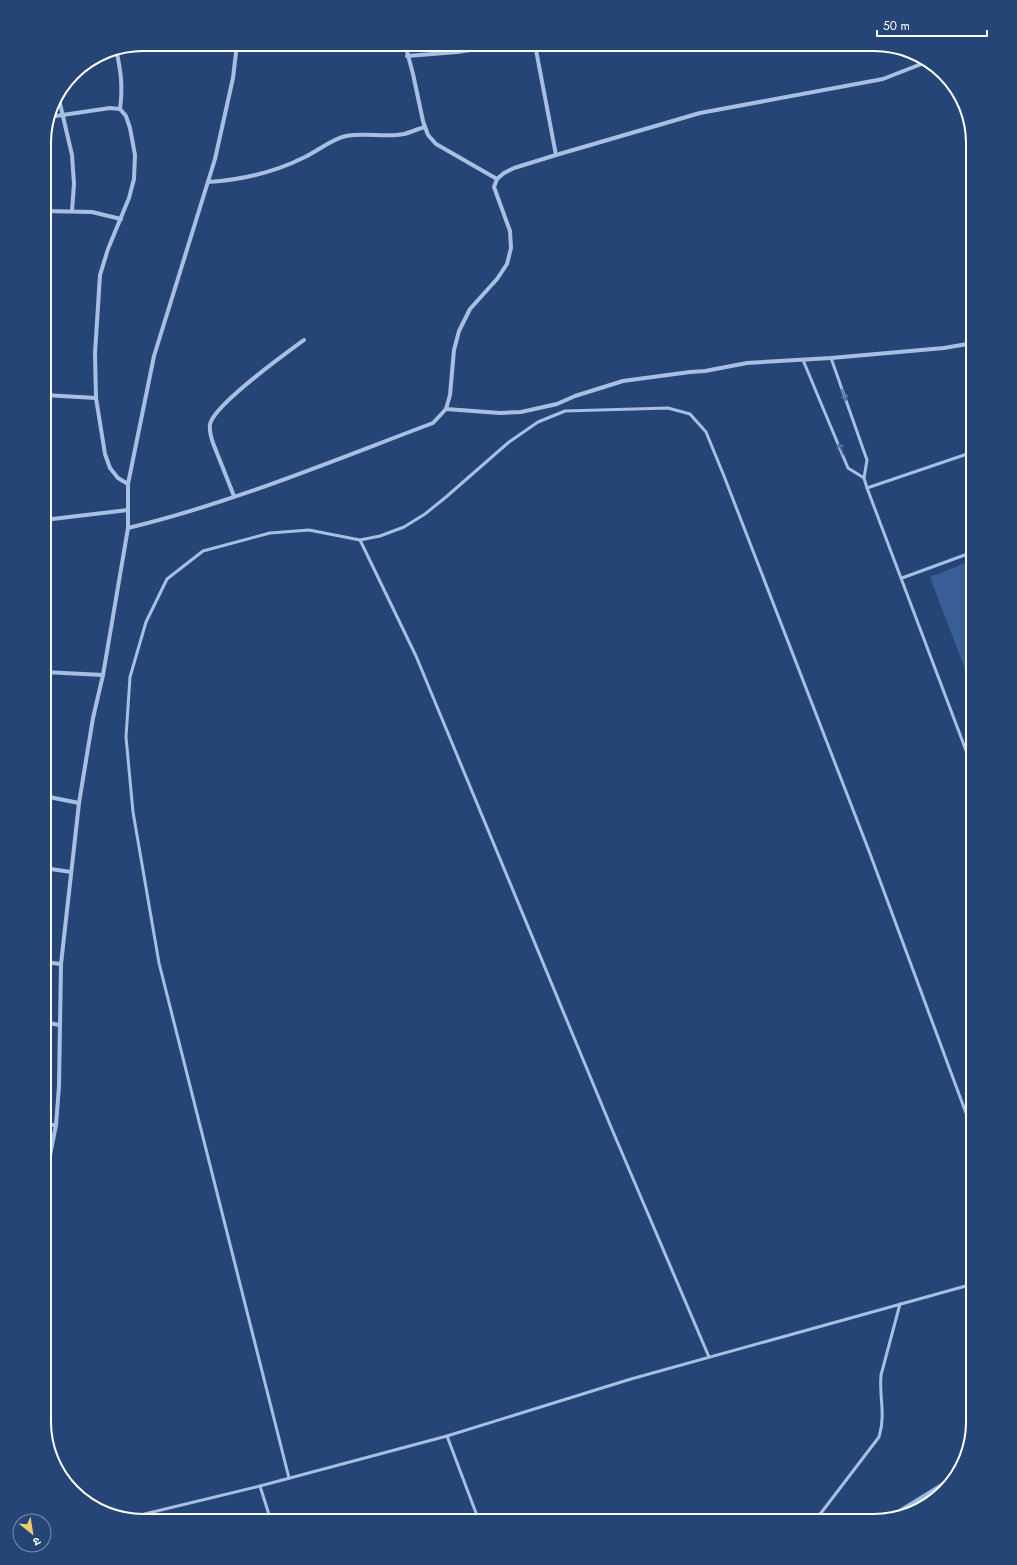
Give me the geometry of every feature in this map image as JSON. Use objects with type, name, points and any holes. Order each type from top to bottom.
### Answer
[{"type":"street","points":[[51,1149],[56,1124],[59,1086],[61,964],[78,803],[93,718],[103,675],[128,528],[128,484],[154,356],[215,159],[233,78],[236,51]]},
{"type":"street","points":[[406,51],[428,135],[436,144],[497,179]]},
{"type":"street","points":[[407,56],[463,51]]},
{"type":"street","points":[[536,51],[556,155]]},
{"type":"street","points":[[117,55],[121,72],[122,94],[120,109]]},
{"type":"street","points":[[128,528],[173,517],[234,496],[300,473],[432,423],[446,409],[450,395],[454,350],[459,331],[470,309],[497,279],[507,264],[511,248],[510,231],[494,187],[497,179],[504,173],[514,168],[556,155],[700,113],[883,79],[922,64]]},
{"type":"street","points":[[60,102],[72,155],[74,184],[72,211]]},
{"type":"street","points":[[55,116],[110,108],[120,109],[126,116],[130,128],[135,155],[134,179],[129,198],[108,248],[100,275],[95,353],[96,398],[105,454],[110,468],[118,478],[128,484]]},
{"type":"street","points":[[208,182],[232,180],[278,168],[305,157],[336,139],[347,136],[404,134],[425,127]]},
{"type":"street","points":[[51,211],[92,212],[121,219]]},
{"type":"street","points":[[234,496],[213,443],[210,434],[210,424],[227,401],[304,340]]},
{"type":"street","points":[[446,409],[500,413],[521,412],[556,404],[575,396],[623,382],[705,371],[747,363],[831,358],[944,348],[966,344]]},
{"type":"street","points":[[51,395],[96,398]]},
{"type":"street","points":[[51,519],[128,510]]},
{"type":"street","points":[[51,672],[103,675]]},
{"type":"street","points":[[51,797],[78,803]]},
{"type":"street","points":[[51,869],[71,872]]},
{"type":"street","points":[[51,963],[61,964]]},
{"type":"street","points":[[51,1023],[59,1025]]},
{"type":"street","points":[[51,1124],[56,1124]]},
{"type":"lane","points":[[831,358],[867,460],[864,478],[867,488],[966,750]]},
{"type":"lane","points":[[803,360],[848,468],[864,478]]},
{"type":"lane","points":[[289,1478],[159,963],[134,812],[126,737],[130,677],[146,622],[167,579],[203,551],[270,533],[309,530],[360,540],[380,536],[410,524],[425,514],[509,442],[538,422],[565,411],[668,408],[690,414],[706,432],[724,476],[869,851],[966,1113]]},
{"type":"lane","points":[[867,488],[966,454]]},
{"type":"lane","points":[[360,540],[416,656],[608,1120],[709,1357]]},
{"type":"lane","points":[[902,578],[966,555]]},
{"type":"lane","points":[[144,1514],[260,1486],[447,1436],[631,1378],[966,1286]]},
{"type":"lane","points":[[820,1514],[879,1437],[883,1426],[884,1414],[880,1386],[881,1375],[900,1304]]},
{"type":"lane","points":[[447,1436],[476,1514]]},
{"type":"lane","points":[[260,1486],[269,1514]]},
{"type":"shaded area","points":[[966,563],[966,672],[930,577]]},
{"type":"waterway","points":[[903,1509],[939,1487]]}]
